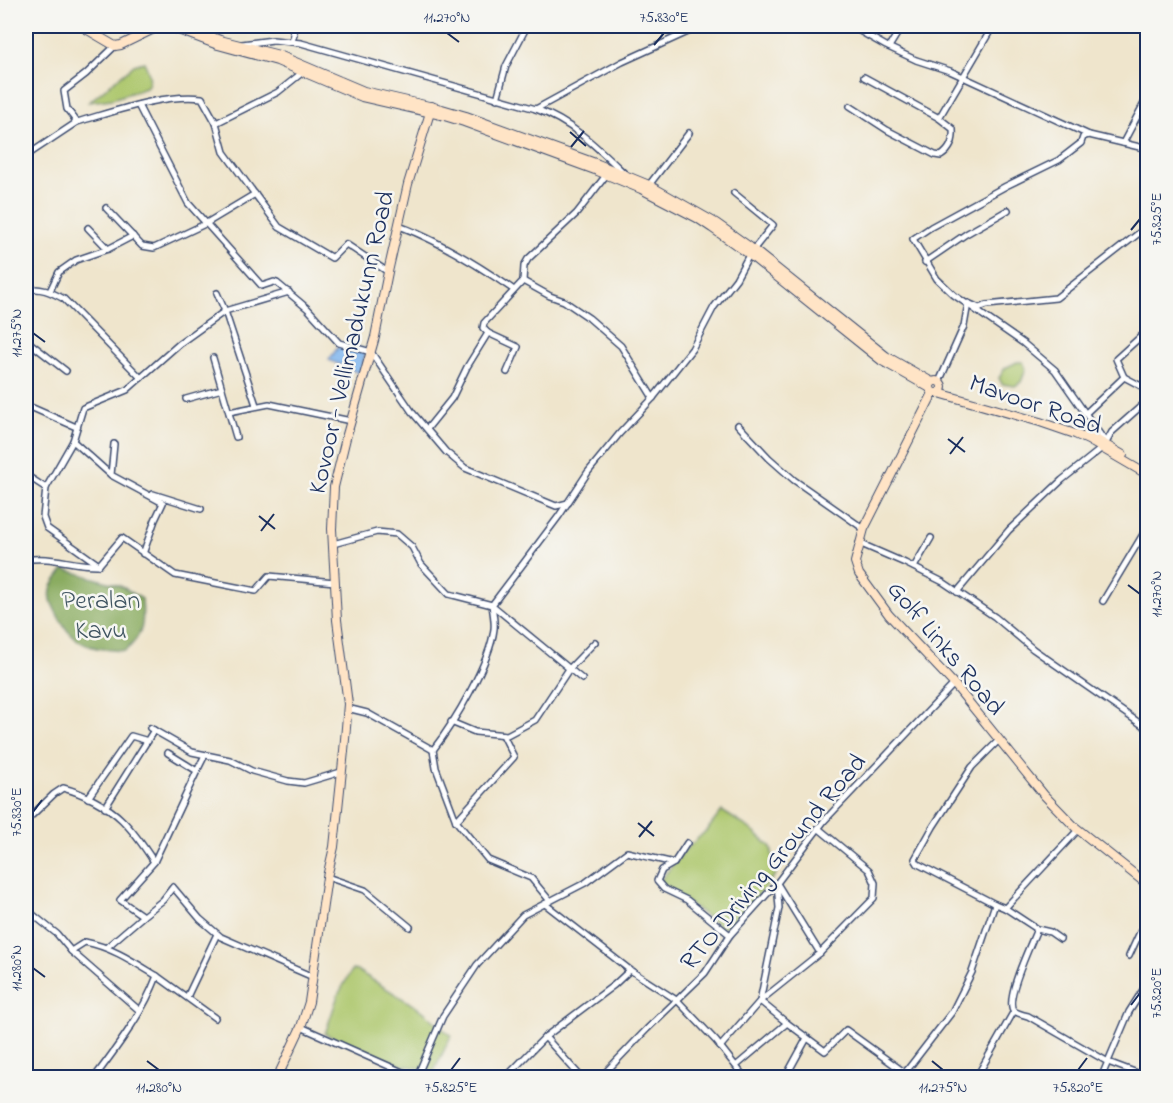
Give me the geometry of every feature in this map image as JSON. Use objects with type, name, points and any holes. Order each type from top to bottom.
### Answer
[{"type":"main road","points":[[81,26],[115,46],[160,26]]},
{"type":"main road","points":[[168,26],[196,38],[279,55],[364,91],[400,102],[466,116],[632,181],[751,252]]},
{"type":"main road","points":[[184,26],[277,61],[362,97],[400,102]]},
{"type":"main road","points":[[431,109],[607,174],[649,185],[700,212],[751,252]]},
{"type":"main road","name":"Kovoor - Vellimadukunn Road","points":[[277,1077],[301,1027],[309,1002],[327,877],[334,847],[347,708],[334,582],[332,529],[334,488],[375,337],[408,184],[431,109]]},
{"type":"main road","name":"Mavoor Road","points":[[751,252],[882,361],[936,388],[1040,422],[1104,446],[1148,469]]},
{"type":"main road","name":"Golf Links Road","points":[[936,388],[864,529],[855,562],[859,574],[890,615],[954,684],[1044,795],[1078,830],[1148,885]]},
{"type":"main road","name":"Mavoor Road","points":[[1104,446],[1148,475]]},
{"type":"street","points":[[291,26],[294,34],[292,42]]},
{"type":"street","points":[[497,99],[506,66],[527,26]]},
{"type":"street","points":[[536,109],[622,62],[701,26]]},
{"type":"street","points":[[851,26],[889,47],[1089,135],[1148,149]]},
{"type":"street","points":[[889,47],[902,26],[913,31],[916,26]]},
{"type":"street","points":[[939,118],[993,26]]},
{"type":"street","points":[[236,47],[273,40],[292,42],[536,109],[556,116],[589,139],[632,181]]},
{"type":"street","points":[[77,122],[68,109],[64,91],[86,75],[115,46]]},
{"type":"street","points":[[216,123],[278,92],[303,72]]},
{"type":"street","points":[[850,106],[887,130],[935,155],[941,156],[951,146],[954,136],[953,129],[939,118],[864,77]]},
{"type":"street","points":[[26,156],[77,122],[138,105],[190,96],[202,98],[216,123],[224,152],[279,227],[332,258],[346,244],[388,272]]},
{"type":"street","points":[[1123,143],[1148,96]]},
{"type":"street","points":[[138,105],[188,203],[262,286],[274,282],[308,309],[339,343],[371,352],[412,412],[446,452],[465,468],[556,506],[567,503]]},
{"type":"street","points":[[649,185],[689,133]]},
{"type":"street","points":[[1089,135],[1083,137],[1081,143],[1059,160],[1006,186],[914,239],[937,279],[954,295],[979,308],[987,305],[1056,298],[1148,226]]},
{"type":"street","points":[[507,372],[518,348],[488,333],[483,328],[484,324],[523,281],[524,266],[528,259],[577,213],[607,174]]},
{"type":"street","points":[[734,193],[772,225],[714,307],[692,349],[653,398],[606,449],[492,605],[494,628],[485,662],[433,750],[436,768],[456,821],[488,860],[531,878],[548,903],[630,970],[678,1001],[736,1066],[742,1074],[741,1077]]},
{"type":"street","points":[[106,208],[142,246],[154,248],[205,224],[255,194]]},
{"type":"street","points":[[926,262],[966,234],[1008,210]]},
{"type":"street","points":[[399,226],[444,246],[514,290]]},
{"type":"street","points":[[88,228],[108,249]]},
{"type":"street","points":[[50,291],[60,272],[76,260],[108,249],[133,236]]},
{"type":"street","points":[[523,281],[564,301],[589,318],[621,346],[653,398]]},
{"type":"street","points":[[26,291],[30,288],[50,291],[64,299],[141,378]]},
{"type":"street","points":[[99,565],[46,528],[43,517],[46,488],[73,441],[83,408],[127,390],[179,344],[225,311],[289,292]]},
{"type":"street","points":[[217,293],[256,405]]},
{"type":"street","points":[[936,388],[964,326],[968,303]]},
{"type":"street","points":[[968,303],[1023,343],[1055,370],[1086,413],[1104,446]]},
{"type":"street","points":[[1148,330],[1116,359],[1124,377],[1141,386],[1148,380]]},
{"type":"street","points":[[427,429],[452,398],[467,367],[488,333]]},
{"type":"street","points":[[26,340],[66,371]]},
{"type":"street","points":[[213,358],[236,437]]},
{"type":"street","points":[[1086,413],[1124,377]]},
{"type":"street","points":[[186,399],[222,389]]},
{"type":"street","points":[[957,592],[1009,530],[1062,480],[1104,446],[1112,432],[1148,400]]},
{"type":"street","points":[[229,412],[269,404],[351,421]]},
{"type":"street","points":[[26,405],[76,427]]},
{"type":"street","points":[[738,425],[769,458],[795,480],[864,529]]},
{"type":"street","points":[[73,441],[111,475],[163,503],[143,554]]},
{"type":"street","points":[[111,475],[114,444]]},
{"type":"street","points":[[26,475],[46,488]]},
{"type":"street","points":[[145,493],[201,509]]},
{"type":"street","points":[[1102,601],[1148,526]]},
{"type":"street","points":[[333,544],[377,532],[397,534],[412,548],[421,564],[449,594],[492,605],[582,679]]},
{"type":"street","points":[[26,560],[57,559],[83,566],[99,565],[122,538],[175,575],[242,590],[256,591],[269,576],[334,582]]},
{"type":"street","points":[[914,567],[931,538]]},
{"type":"street","points":[[859,543],[914,567],[957,592],[994,617],[1033,649],[1148,729]]},
{"type":"street","points":[[451,722],[475,732],[507,735],[535,720],[569,669],[595,642]]},
{"type":"street","name":"RTO Driving Ground Road","points":[[600,1077],[705,973],[730,934],[777,883],[818,828],[954,684]]},
{"type":"street","points":[[347,708],[367,713],[433,750]]},
{"type":"street","points":[[105,808],[148,741],[152,729],[185,748],[230,760],[252,771],[288,781],[304,783],[341,772]]},
{"type":"street","points":[[456,821],[514,757],[502,735]]},
{"type":"street","points":[[88,798],[131,736],[148,741]]},
{"type":"street","points":[[999,740],[972,767],[915,859],[918,864],[1005,908],[1037,929],[1050,932],[1060,939]]},
{"type":"street","points":[[168,753],[197,771]]},
{"type":"street","points":[[143,916],[120,900],[154,862],[205,755]]},
{"type":"street","points":[[26,821],[63,788],[88,798],[122,819],[154,862]]},
{"type":"street","points":[[720,1047],[759,1001],[820,953],[874,898],[875,883],[869,870],[818,828]]},
{"type":"street","points":[[1005,908],[1078,830]]},
{"type":"street","points":[[687,843],[674,863],[662,870],[657,881],[664,889],[687,900],[730,934]]},
{"type":"street","points":[[417,1074],[443,1016],[477,965],[523,915],[585,883],[627,852],[674,863]]},
{"type":"street","points":[[327,877],[365,890],[410,927]]},
{"type":"street","points":[[777,883],[820,953]]},
{"type":"street","points":[[759,1001],[779,908],[777,883]]},
{"type":"street","points":[[107,947],[163,900],[172,887],[200,920],[217,934],[313,977]]},
{"type":"street","points":[[759,1001],[825,1051],[846,1030],[902,1075],[952,1012],[972,972],[995,904]]},
{"type":"street","points":[[26,909],[57,934],[71,951],[140,1011]]},
{"type":"street","points":[[1129,956],[1148,915]]},
{"type":"street","points":[[1037,929],[1012,992],[1011,1006],[1014,1011],[1028,1016],[1108,1062],[1148,1077]]},
{"type":"street","points":[[187,997],[217,934]]},
{"type":"street","points":[[71,951],[85,942],[107,947],[157,976],[215,1018]]},
{"type":"street","points":[[505,1077],[545,1037],[614,985],[630,970]]},
{"type":"street","points":[[94,1077],[150,995],[157,976]]},
{"type":"street","points":[[1101,1077],[1129,1012],[1148,982]]},
{"type":"street","points":[[976,1077],[1014,1011]]},
{"type":"street","points":[[736,1066],[786,1023]]},
{"type":"street","points":[[301,1027],[409,1075],[433,1073],[444,1077]]},
{"type":"street","points":[[545,1037],[582,1077]]},
{"type":"street","points":[[785,1077],[807,1038]]},
{"type":"green space","points":[[144,62],[149,78],[146,88],[112,99],[89,102],[134,65]]},
{"type":"green space","points":[[1017,362],[1023,362],[1026,369],[1021,382],[1015,386],[1002,384],[999,378],[1005,368]]},
{"type":"green space","name":"Peralan Kavu","points":[[64,569],[121,586],[142,599],[141,628],[136,640],[125,651],[102,649],[83,644],[62,623],[50,595],[53,584]]},
{"type":"green space","points":[[722,811],[749,828],[771,847],[776,874],[756,898],[724,929],[659,882],[683,852],[708,829]]},
{"type":"green space","points":[[352,970],[358,971],[423,1011],[451,1036],[433,1073],[401,1065],[325,1034],[338,995]]},
{"type":"water","points":[[341,343],[366,349],[361,374],[329,360]]}]
